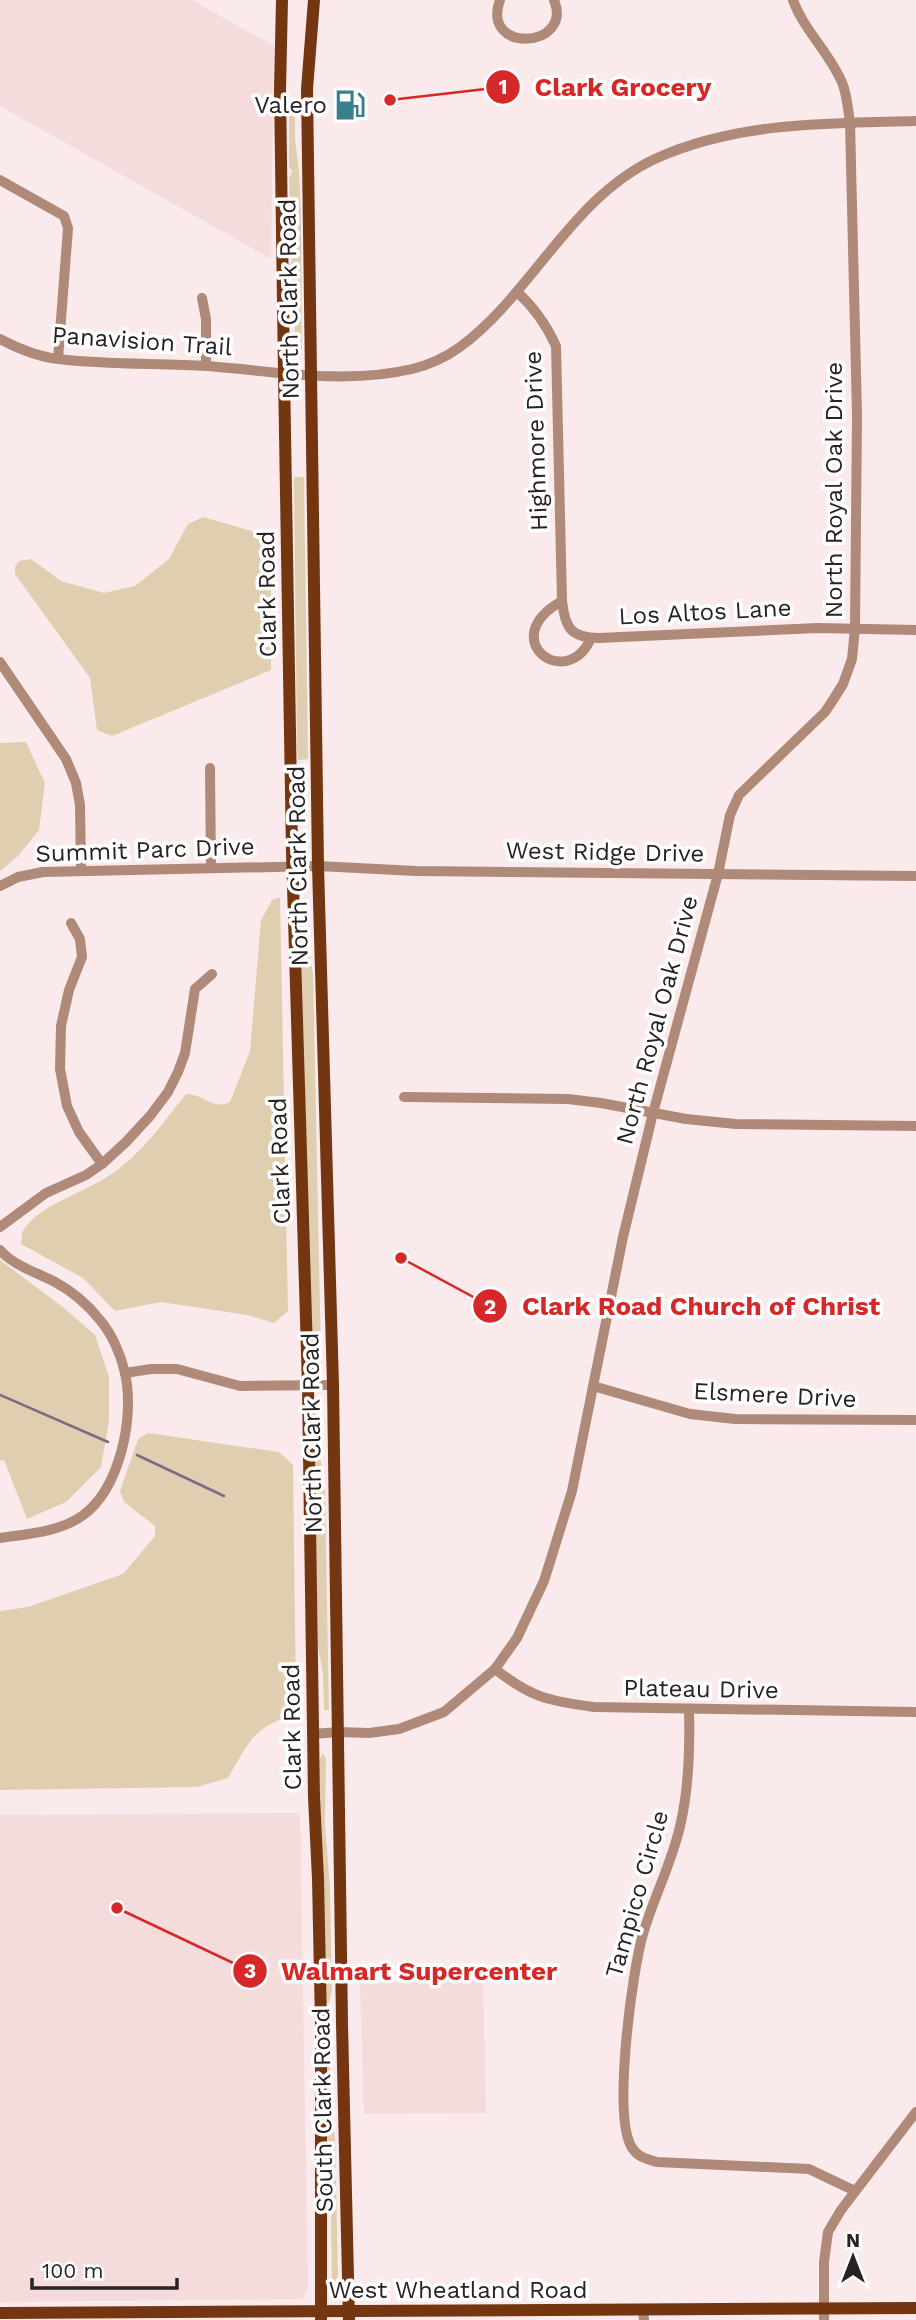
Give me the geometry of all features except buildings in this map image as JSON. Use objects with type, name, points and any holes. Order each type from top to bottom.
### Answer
[{"type":"main road","name":"Clark Road","points":[[282,0],[280,89],[293,866],[308,1386],[321,2024],[321,2316]]},
{"type":"main road","name":"North Clark Road","points":[[314,0],[307,89],[318,866],[333,1385],[338,1732]]},
{"type":"main road","name":"South Clark Road","points":[[338,1732],[349,2316]]},
{"type":"main road","points":[[321,2024],[342,2024]]},
{"type":"main road","name":"West Wheatland Road","points":[[0,2313],[108,2316],[661,2315],[824,2314],[916,2308]]},
{"type":"street","points":[[500,0],[499,20],[503,31],[512,38],[526,39],[539,37],[552,29],[556,19],[554,0]]},
{"type":"street","name":"North Royal Oak Drive","points":[[313,1734],[399,1729],[444,1712],[495,1669],[517,1638],[544,1581],[572,1491],[623,1237],[653,1113],[718,874],[730,815],[739,795],[825,712],[843,684],[852,659],[855,628],[857,415],[850,122],[844,86],[793,0]]},
{"type":"street","name":"Panavision Trail","points":[[0,339],[26,352],[58,359],[206,366],[311,375],[349,375],[412,369],[445,357],[483,329],[581,213],[618,181],[655,159],[699,142],[759,129],[850,122],[916,121]]},
{"type":"street","points":[[0,180],[64,216],[68,228],[58,359]]},
{"type":"street","name":"Highmore Drive","points":[[517,292],[533,306],[556,346],[562,601]]},
{"type":"street","points":[[202,299],[206,319],[206,366]]},
{"type":"street","points":[[562,601],[548,609],[536,624],[535,646],[542,656],[554,662],[571,660],[587,647],[591,638]]},
{"type":"street","name":"Los Altos Lane","points":[[562,601],[564,618],[570,630],[583,638],[788,628],[916,630]]},
{"type":"street","points":[[0,662],[66,759],[76,783],[80,805],[81,871]]},
{"type":"street","points":[[210,768],[211,868]]},
{"type":"street","name":"West Ridge Drive","points":[[293,866],[416,871],[916,876]]},
{"type":"street","name":"Summit Parc Drive","points":[[0,886],[18,877],[43,872],[293,866]]},
{"type":"street","points":[[71,923],[80,939],[82,957],[69,990],[61,1026],[60,1069],[67,1106],[79,1132],[102,1164]]},
{"type":"street","points":[[0,1227],[46,1193],[86,1175],[102,1164],[126,1142],[168,1092],[185,1052],[195,989],[212,974]]},
{"type":"street","points":[[404,1097],[568,1099],[736,1124],[916,1126]]},
{"type":"street","points":[[0,1250],[22,1266],[57,1283],[82,1300],[102,1321],[117,1348],[125,1373],[128,1405],[115,1472],[95,1504],[68,1524],[0,1538]]},
{"type":"street","points":[[125,1373],[177,1369],[240,1386],[333,1385]]},
{"type":"street","name":"Elsmere Drive","points":[[593,1386],[701,1416],[735,1419],[916,1420]]},
{"type":"street","name":"Plateau Drive","points":[[495,1669],[518,1688],[552,1702],[594,1707],[916,1712]]},
{"type":"street","name":"Tampico Circle","points":[[689,1710],[690,1751],[681,1822],[672,1857],[655,1896],[643,1934],[629,2001],[625,2130],[631,2147],[642,2158],[657,2162],[809,2169],[855,2191]]},
{"type":"street","points":[[824,2314],[824,2262],[828,2232],[841,2210],[916,2112]]},
{"type":"shaded area","points":[[0,0],[192,0],[274,46],[271,259],[0,106]]},
{"type":"shaded area","points":[[289,105],[295,107],[299,171],[302,355],[296,353],[295,297],[290,272],[293,251],[290,248],[292,215],[289,179],[292,171],[289,166]]},
{"type":"shaded area","points":[[294,477],[304,477],[308,759],[298,760],[297,748]]},
{"type":"shaded area","points":[[203,517],[262,534],[271,543],[271,670],[112,736],[97,730],[90,678],[15,574],[15,567],[19,561],[31,559],[61,581],[104,593],[135,586],[169,559],[188,524]]},
{"type":"shaded area","points":[[26,742],[45,783],[39,830],[18,856],[0,871],[0,743]]},
{"type":"shaded area","points":[[280,897],[288,1311],[274,1323],[247,1315],[161,1302],[115,1311],[83,1278],[21,1244],[23,1231],[41,1213],[119,1169],[150,1139],[186,1094],[218,1104],[230,1102],[250,1051],[261,920],[272,900]]},
{"type":"shaded area","points":[[301,935],[307,935],[313,975],[320,1364],[312,1364]]},
{"type":"shaded area","points":[[0,1260],[95,1335],[109,1377],[109,1421],[101,1467],[66,1502],[27,1519],[4,1460],[0,1461]]},
{"type":"shaded area","points":[[313,1407],[317,1407],[318,1411],[325,1491],[329,1710],[324,1710],[323,1674],[318,1647]]},
{"type":"shaded area","points":[[148,1433],[279,1452],[293,1465],[296,1702],[289,1717],[266,1727],[251,1740],[228,1778],[197,1787],[0,1790],[0,1611],[28,1607],[123,1574],[155,1536],[155,1526],[124,1502],[120,1491],[138,1439]]},
{"type":"shaded area","points":[[323,1753],[326,1759],[325,1824],[330,1888],[332,1990],[329,2003],[324,2003],[318,1840],[320,1758]]},
{"type":"shaded area","points":[[300,1813],[308,2288],[302,2299],[0,2302],[0,1815]]},
{"type":"shaded area","points":[[483,1979],[486,2113],[364,2114],[360,1984]]},
{"type":"shaded area","points":[[324,2039],[328,2039],[329,2043],[335,2137],[338,2291],[332,2291],[331,2211],[325,2180]]},
{"type":"waterway","points":[[0,1395],[108,1442]]},
{"type":"waterway","points":[[137,1455],[224,1496]]},
{"type":"place","name":"Clark Grocery","points":[[390,100]]},
{"type":"place","name":"Valero","points":[[350,105]]},
{"type":"place","name":"Clark Road Church of Christ","points":[[401,1258]]},
{"type":"place","name":"Walmart Supercenter","points":[[117,1908]]}]
